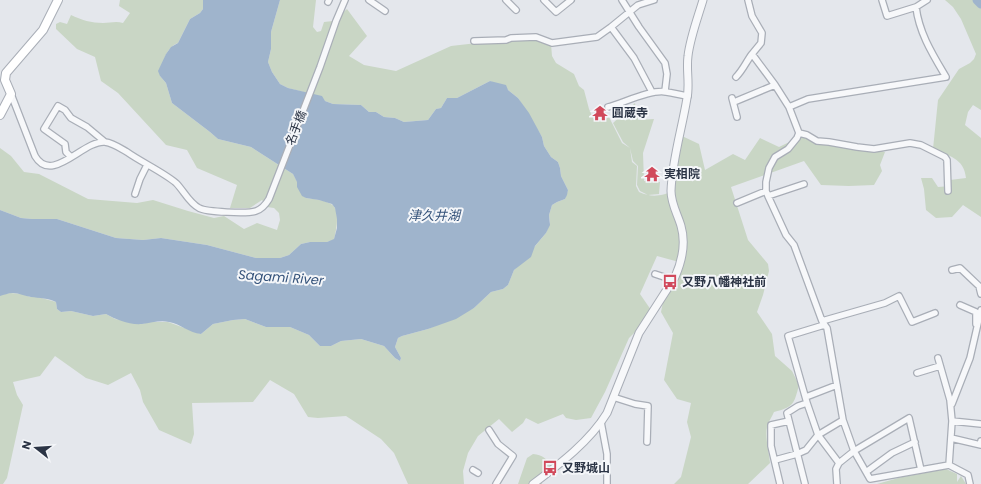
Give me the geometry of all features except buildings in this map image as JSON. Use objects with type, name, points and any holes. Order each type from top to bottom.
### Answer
[{"type":"main road","points":[[0,115],[12,94],[5,80],[6,73],[43,30],[58,0]]},
{"type":"street","name":"名手橋","points":[[71,157],[66,152],[65,144],[44,129],[58,106],[66,110],[71,118],[87,127],[105,142],[118,147],[176,183],[197,206],[208,211],[253,212],[259,210],[267,203],[273,190],[345,0]]},
{"type":"street","points":[[369,0],[385,11]]},
{"type":"street","points":[[506,0],[516,10]]},
{"type":"street","points":[[544,0],[556,12],[571,0]]},
{"type":"street","points":[[622,0],[665,63],[667,74],[666,91]]},
{"type":"street","points":[[474,41],[506,40],[524,36],[536,36],[552,43],[597,37],[638,5],[654,0]]},
{"type":"street","points":[[533,484],[566,458],[594,431],[601,422],[613,397],[639,333],[680,267],[683,237],[672,199],[672,186],[677,148],[688,96],[688,56],[703,0]]},
{"type":"street","points":[[736,77],[742,71],[746,62],[761,43],[762,33],[752,16],[748,0]]},
{"type":"street","points":[[882,0],[887,16],[916,7],[926,0]]},
{"type":"street","points":[[789,107],[808,100],[946,77],[924,37],[917,18],[916,7]]},
{"type":"street","points":[[611,27],[634,58],[652,92]]},
{"type":"street","points":[[752,54],[789,107],[799,133],[788,149],[775,158],[771,164],[767,176],[767,193],[786,235],[794,245],[823,323],[827,328],[843,420],[854,451],[870,479],[949,465],[968,475],[970,484],[974,484]]},
{"type":"street","points":[[737,117],[733,100],[775,85]]},
{"type":"street","points":[[608,107],[652,92],[666,91],[688,96]]},
{"type":"street","points":[[12,94],[35,156],[38,160],[45,164],[54,166],[60,164],[94,144],[105,142]]},
{"type":"street","points":[[799,133],[807,135],[816,141],[857,147],[874,148],[910,143],[921,146],[945,157],[947,160],[948,190]]},
{"type":"street","points":[[135,194],[147,165]]},
{"type":"street","points":[[737,203],[767,193],[804,184]]},
{"type":"street","points":[[952,270],[960,268],[978,286],[981,294]]},
{"type":"street","points":[[655,274],[673,280]]},
{"type":"street","points":[[839,463],[818,434],[806,400],[788,336],[885,303],[899,296],[912,322],[935,313]]},
{"type":"street","points":[[960,305],[976,312],[977,328]]},
{"type":"street","points":[[951,406],[970,358],[981,310]]},
{"type":"street","points":[[938,358],[951,406],[952,421],[949,465]]},
{"type":"street","points":[[917,373],[940,366]]},
{"type":"street","points":[[805,484],[787,413],[806,400],[837,385]]},
{"type":"street","points":[[613,397],[635,404],[648,406],[647,442]]},
{"type":"street","points":[[837,484],[836,469],[839,463],[854,451],[909,418],[921,470]]},
{"type":"street","points":[[775,460],[806,450],[818,434],[843,420]]},
{"type":"street","points":[[952,421],[981,424]]},
{"type":"street","points":[[601,422],[607,454],[607,484]]},
{"type":"street","points":[[778,483],[775,460],[771,446],[771,425],[789,422]]},
{"type":"street","points":[[489,430],[498,444],[513,456],[496,484]]},
{"type":"street","points":[[951,438],[980,445],[981,441]]},
{"type":"street","points":[[866,472],[892,453],[915,442]]},
{"type":"green space","points":[[120,0],[203,0],[203,9],[200,13],[190,19],[178,43],[170,48],[164,61],[160,76],[166,83],[172,103],[218,139],[251,147],[293,174],[306,198],[331,204],[336,210],[337,215],[337,226],[334,240],[301,244],[289,255],[280,258],[256,258],[207,245],[161,238],[143,240],[116,238],[57,219],[21,218],[0,210],[0,148],[11,156],[24,172],[39,174],[88,199],[137,203],[153,200],[214,218],[224,216],[244,229],[257,223],[277,230],[280,220],[279,213],[274,208],[267,207],[262,200],[250,208],[230,208],[237,185],[197,168],[187,150],[166,145],[118,93],[101,81],[95,57],[77,49],[56,29],[56,24],[60,22],[67,24],[71,15],[83,20],[95,22],[123,23],[130,13],[119,6]]},
{"type":"green space","points":[[280,0],[316,0],[313,27],[317,32],[321,31],[324,22],[333,21],[347,9],[367,36],[349,56],[364,65],[396,71],[451,46],[522,38],[537,39],[551,44],[552,56],[556,63],[574,74],[579,86],[584,90],[589,109],[594,120],[602,121],[609,117],[622,143],[630,148],[632,162],[637,166],[636,186],[639,192],[648,195],[660,195],[674,191],[682,136],[699,144],[705,170],[733,154],[745,160],[760,138],[779,147],[802,136],[850,142],[885,152],[880,165],[882,171],[874,185],[821,185],[804,161],[731,187],[748,240],[768,264],[769,271],[757,312],[772,334],[775,356],[792,371],[799,385],[796,397],[792,404],[786,408],[774,412],[768,425],[766,436],[770,463],[748,484],[674,484],[681,477],[691,437],[687,422],[691,403],[677,399],[664,380],[673,333],[661,312],[663,302],[683,267],[679,262],[657,256],[640,294],[651,310],[638,329],[629,338],[605,392],[591,418],[576,420],[566,418],[563,414],[538,424],[526,418],[523,423],[512,432],[499,419],[478,436],[468,453],[463,471],[464,484],[408,484],[394,453],[381,439],[346,416],[318,418],[308,417],[294,394],[270,380],[253,402],[192,403],[194,434],[191,444],[159,430],[143,402],[140,390],[131,373],[108,385],[86,378],[55,356],[40,376],[13,382],[17,395],[23,405],[7,478],[3,484],[0,484],[0,295],[10,293],[23,294],[30,297],[38,297],[56,302],[57,309],[61,312],[71,311],[93,316],[106,314],[115,319],[142,324],[149,322],[168,322],[201,334],[213,324],[245,319],[266,327],[290,327],[309,335],[320,346],[331,346],[341,341],[361,339],[384,346],[395,358],[400,361],[401,358],[395,347],[398,338],[428,329],[474,308],[491,292],[503,289],[508,285],[514,270],[546,233],[550,222],[549,215],[552,205],[565,199],[568,190],[561,176],[558,162],[551,157],[544,146],[542,137],[518,98],[508,90],[490,81],[457,98],[447,98],[441,108],[436,109],[428,120],[404,122],[395,118],[384,117],[376,112],[369,112],[361,105],[333,104],[311,94],[288,88],[280,84],[272,72],[268,62],[271,49],[271,32]]},
{"type":"green space","points":[[945,0],[981,0],[981,110],[973,105],[968,112],[965,125],[981,138],[981,217],[963,205],[952,217],[936,218],[926,210],[924,189],[921,178],[932,178],[938,187],[951,186],[950,180],[966,178],[965,171],[959,162],[950,156],[933,149],[938,100],[959,69],[970,63],[976,54],[961,19],[953,7]]},
{"type":"green space","points":[[635,103],[638,120],[654,119],[643,153],[644,181],[660,182],[659,194],[648,195],[640,191],[637,185],[638,166],[633,161],[630,148],[623,142],[613,123]]},
{"type":"green space","points":[[533,454],[544,457],[551,466],[540,474],[542,484],[518,484],[527,458]]},
{"type":"green space","points":[[946,469],[957,474],[957,482],[961,476],[966,484],[877,484],[902,477]]},
{"type":"water","name":"津久井湖","points":[[203,0],[280,0],[271,32],[271,49],[268,62],[272,72],[280,84],[288,88],[322,96],[325,101],[333,104],[361,105],[369,112],[376,112],[384,117],[395,118],[404,122],[428,120],[436,109],[441,108],[447,98],[457,98],[490,81],[506,85],[508,90],[518,98],[529,113],[542,137],[544,146],[551,157],[558,162],[561,176],[568,190],[565,199],[552,205],[549,215],[550,225],[546,233],[535,246],[531,257],[514,270],[508,285],[503,289],[491,292],[474,308],[456,319],[398,338],[395,347],[401,358],[400,361],[395,358],[384,346],[361,339],[341,341],[331,346],[320,346],[309,335],[290,327],[266,327],[245,319],[213,324],[201,334],[169,322],[162,321],[132,324],[106,314],[93,316],[71,311],[61,312],[57,309],[56,302],[47,299],[15,293],[0,296],[0,210],[21,218],[57,219],[116,238],[143,240],[161,238],[207,245],[256,258],[280,258],[289,255],[301,244],[310,242],[327,242],[334,239],[337,228],[337,219],[335,208],[332,204],[302,196],[297,187],[297,182],[293,174],[251,147],[218,139],[172,103],[166,83],[158,71],[171,47],[178,43],[190,19],[200,13],[203,9]]},
{"type":"waterway","points":[[977,0],[981,4]]},
{"type":"place","name":"圓蔵寺","points":[[600,113]]},
{"type":"place","name":"実相院","points":[[652,174]]},
{"type":"place","name":"又野八幡神社前","points":[[670,282]]},
{"type":"place","name":"又野城山","points":[[550,468]]},
{"type":"water label","name":"Sagami River","points":[[281,277]]}]
